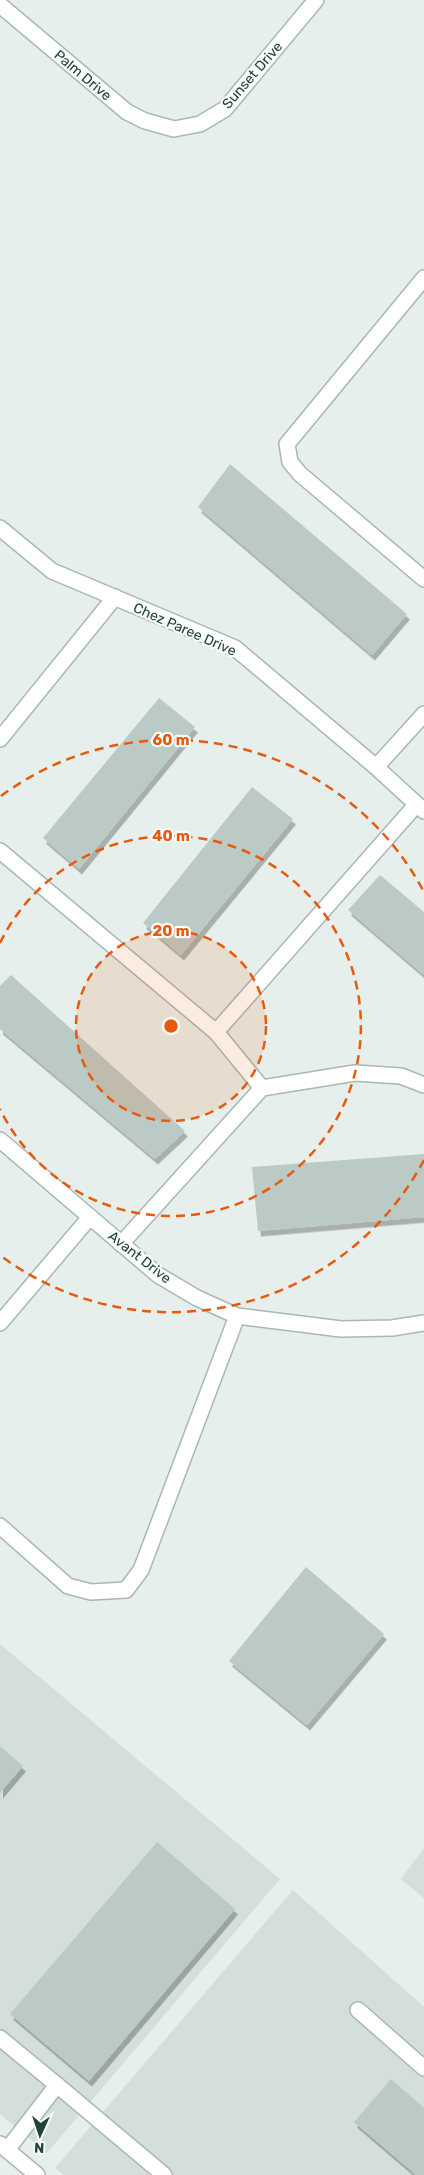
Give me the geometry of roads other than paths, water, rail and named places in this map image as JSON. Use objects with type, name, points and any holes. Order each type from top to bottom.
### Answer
[{"type":"street","name":"Sunset Drive","points":[[174,129],[200,124],[225,109],[316,0]]},
{"type":"street","name":"Palm Drive","points":[[0,5],[127,112],[145,122],[174,129]]},
{"type":"street","points":[[424,278],[287,444],[290,462],[300,474],[424,579]]},
{"type":"street","name":"Chez Paree Drive","points":[[0,528],[52,571],[235,648],[376,767],[420,808]]},
{"type":"street","points":[[0,739],[115,597]]},
{"type":"street","points":[[376,767],[424,714]]},
{"type":"street","points":[[216,1032],[420,808]]},
{"type":"street","points":[[0,850],[216,1032],[262,1088]]},
{"type":"street","points":[[121,1244],[262,1088],[355,1073],[401,1076],[424,1085]]},
{"type":"street","name":"Avant Drive","points":[[0,1140],[158,1275],[197,1298],[237,1316],[341,1329],[392,1328],[424,1323]]},
{"type":"street","points":[[0,1323],[90,1217]]},
{"type":"street","points":[[0,1526],[68,1586],[91,1592],[126,1590],[141,1570],[237,1316]]},
{"type":"street","points":[[358,2010],[424,2068]]},
{"type":"street","points":[[0,2038],[164,2175]]},
{"type":"street","points":[[37,2175],[3,2147],[57,2085]]}]
